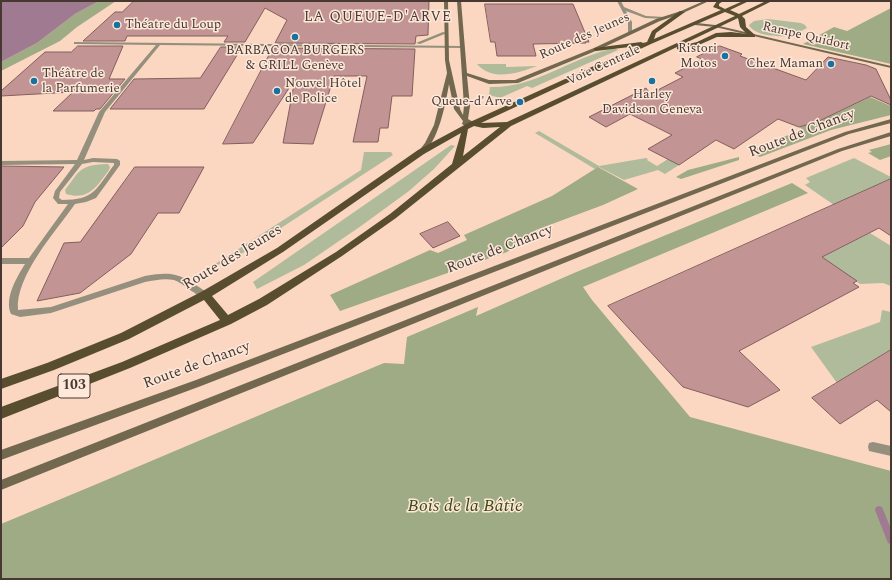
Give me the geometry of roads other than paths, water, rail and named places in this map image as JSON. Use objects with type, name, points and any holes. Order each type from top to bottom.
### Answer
[{"type":"main road","points":[[446,1],[446,47],[458,111],[468,124],[483,126],[508,124]]},
{"type":"main road","points":[[456,165],[468,124],[468,106],[459,1]]},
{"type":"main road","name":"Route des Jeunes","points":[[465,74],[496,83],[516,82],[707,1]]},
{"type":"main road","points":[[721,1],[716,5],[742,19],[742,26],[753,36]]},
{"type":"main road","name":"Voie Centrale","points":[[468,124],[747,1]]},
{"type":"main road","name":"Voie Centrale","points":[[456,165],[508,124],[770,1]]},
{"type":"main road","points":[[596,49],[649,44],[654,32],[682,12]]},
{"type":"main road","name":"Rampe Quidort","points":[[697,24],[716,26],[753,36],[891,67]]},
{"type":"main road","points":[[651,56],[699,43],[716,35],[731,34],[753,36]]},
{"type":"main road","points":[[421,152],[428,144],[439,124],[450,72]]},
{"type":"main road","name":"Route de Chancy","points":[[1,455],[120,410],[198,383],[847,133],[891,121]]},
{"type":"main road","name":"Route des Jeunes","points":[[1,384],[50,367],[125,336],[205,295],[280,250],[421,152],[468,124]]},
{"type":"main road","points":[[1,485],[833,153],[891,134]]},
{"type":"main road","name":"103","points":[[1,413],[126,365],[227,321],[293,283],[344,250],[393,216],[456,165]]},
{"type":"main road","points":[[205,295],[227,321]]},
{"type":"street","points":[[620,1],[630,22],[630,33]]},
{"type":"street","points":[[623,8],[641,16],[665,18]]},
{"type":"street","points":[[406,46],[427,41],[445,33]]},
{"type":"street","points":[[76,43],[463,47]]},
{"type":"street","points":[[1,163],[80,162],[93,160],[117,161],[117,165],[94,196],[73,202],[60,202],[56,198],[57,192],[80,162],[102,112],[158,44]]},
{"type":"street","points":[[73,202],[32,261],[21,280],[13,300],[14,312],[20,314],[51,310],[145,279],[162,276],[174,277],[182,280],[205,295]]},
{"type":"street","points":[[1,261],[32,261]]},
{"type":"street","points":[[873,447],[891,452]]},
{"type":"waterway","points":[[879,510],[891,540]]},
{"type":"place","name":"Théatre du Loup","points":[[117,25]]},
{"type":"place","name":"BARBACOA BURGERS & GRILL Genève","points":[[295,37]]},
{"type":"place","name":"Ristori Motos","points":[[725,56]]},
{"type":"place","name":"Chez Maman","points":[[831,64]]},
{"type":"place","name":"Théâtre de la Parfumerie","points":[[34,81]]},
{"type":"place","name":"Harley Davidson Geneva","points":[[652,81]]},
{"type":"place","name":"Nouvel Hôtel de Police","points":[[277,91]]},
{"type":"place","name":"Queue-d'Arve","points":[[520,102]]},
{"type":"district","name":"LA QUEUE-D'ARVE","points":[[378,18]]},
{"type":"park label","name":"Bois de la Bâtie","points":[[465,507]]}]
